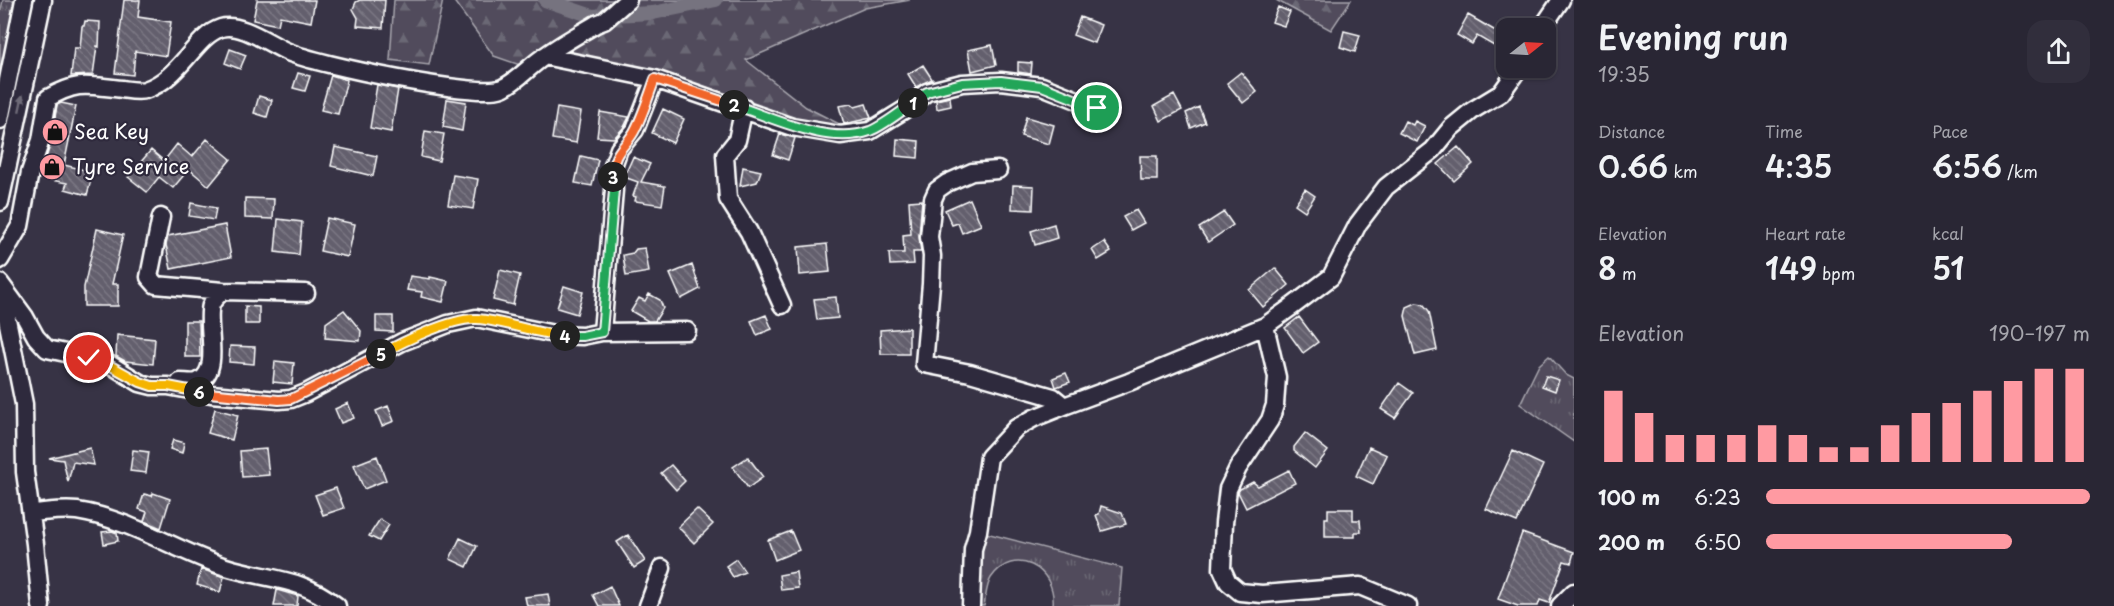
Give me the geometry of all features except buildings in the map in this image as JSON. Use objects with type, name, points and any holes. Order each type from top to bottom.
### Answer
[{"type":"street","points":[[0,120],[24,0]]},
{"type":"street","points":[[0,202],[44,0]]},
{"type":"street","points":[[1549,18],[1561,0]]},
{"type":"street","points":[[0,260],[20,226],[30,172],[41,140],[48,98],[67,87],[78,84],[143,91],[176,71],[209,35],[222,27],[239,28],[289,53],[321,63],[462,90],[501,89],[544,56],[604,21],[624,4]]},
{"type":"street","points":[[544,56],[655,79],[744,108],[792,127],[840,135],[870,131],[904,110],[927,92],[962,83],[1001,81],[1042,86],[1097,108]]},
{"type":"street","points":[[971,606],[973,549],[978,531],[989,457],[1016,428],[1034,418],[1130,382],[1265,326],[1331,277],[1358,224],[1386,187],[1433,150],[1451,128],[1473,110],[1501,93],[1512,78]]},
{"type":"street","points":[[602,332],[614,190],[613,166],[620,149],[635,130],[655,79]]},
{"type":"street","points":[[744,108],[737,140],[725,155],[728,199],[749,232],[782,305]]},
{"type":"street","points":[[998,170],[972,172],[947,183],[938,190],[933,199],[928,237],[932,256],[924,364],[970,373],[1053,397],[1064,406]]},
{"type":"street","points":[[161,217],[149,277],[156,285],[223,291],[306,293]]},
{"type":"street","points":[[0,283],[25,317],[36,337],[47,349],[89,358],[152,386],[279,400],[291,399],[402,342],[448,324],[476,318],[559,335],[687,331]]},
{"type":"street","points":[[0,283],[24,404],[25,472],[41,606]]},
{"type":"street","points":[[168,386],[181,382],[196,383],[207,374],[211,364],[211,307],[215,298],[223,291]]},
{"type":"street","points":[[1265,326],[1277,377],[1275,405],[1270,420],[1238,468],[1228,489],[1222,569],[1228,582],[1240,592],[1262,594],[1360,586],[1408,606]]},
{"type":"street","points":[[31,513],[76,511],[128,525],[180,550],[228,568],[289,581],[312,589],[337,606]]},
{"type":"street","points":[[648,606],[662,568]]},
{"type":"street","points":[[1560,606],[1574,592]]},
{"type":"street","points":[[1572,606],[1574,600]]},
{"type":"green space","points":[[3,0],[24,0],[0,120],[0,14]]},
{"type":"green space","points":[[394,0],[443,0],[429,65],[390,60]]},
{"type":"green space","points":[[453,0],[910,0],[865,8],[746,60],[806,107],[843,126],[807,128],[549,52],[520,65],[494,56]]},
{"type":"green space","points":[[1276,0],[1351,0],[1331,30]]},
{"type":"green space","points":[[1549,356],[1566,375],[1574,379],[1574,442],[1520,404],[1539,365]]},
{"type":"green space","points":[[978,531],[1122,568],[1119,606],[1053,606],[1052,592],[1041,571],[1021,562],[1000,568],[989,581],[984,606],[971,606]]},
{"type":"waterway","points":[[545,0],[592,16],[653,13],[716,0]]},
{"type":"place","name":"Sea Key","points":[[55,132]]},
{"type":"place","name":"Tyre Service","points":[[52,167]]},
{"type":"route","points":[[89,358],[152,386],[279,400],[291,399],[306,393],[402,342],[448,324],[476,318],[559,335],[582,336],[602,332],[614,190],[613,166],[620,149],[635,130],[655,79],[744,108],[792,127],[840,135],[870,131],[904,110],[927,92],[962,83],[1001,81],[1042,86],[1097,108]]}]
